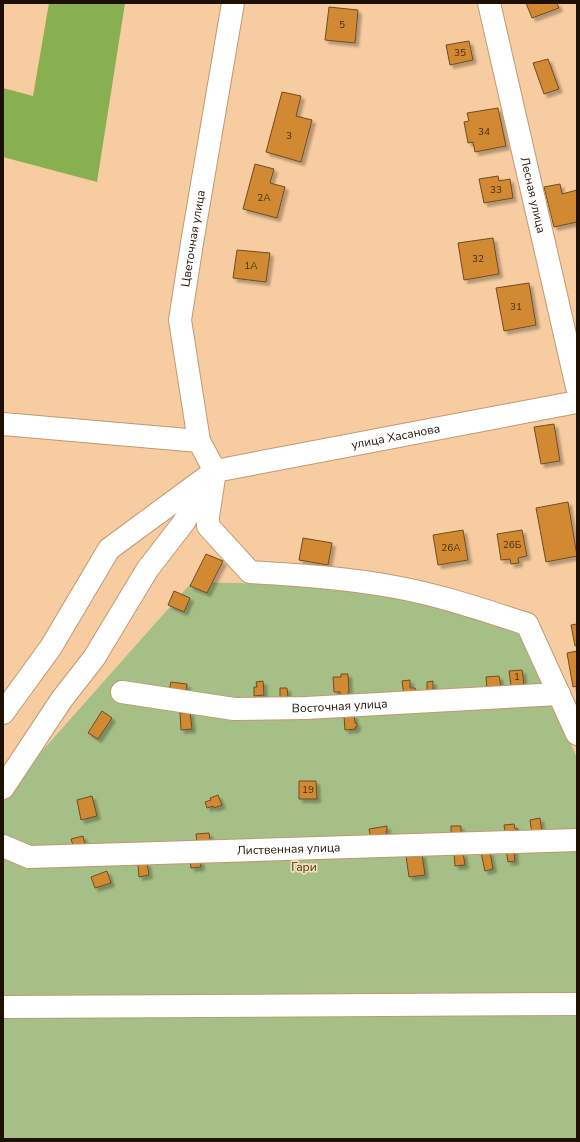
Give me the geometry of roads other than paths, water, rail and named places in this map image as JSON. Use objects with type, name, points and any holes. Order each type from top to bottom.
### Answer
[{"type":"street","name":"Цветочная улица","points":[[215,471],[199,441],[180,320],[234,3]]},
{"type":"street","name":"Лесная улица","points":[[489,3],[577,387]]},
{"type":"street","name":"улица Хасанова","points":[[215,471],[577,402]]},
{"type":"street","points":[[3,424],[199,441]]},
{"type":"street","points":[[215,471],[208,526],[250,572],[333,578],[395,587],[445,599],[527,624],[577,734]]},
{"type":"street","points":[[3,713],[50,647],[110,549],[215,471]]},
{"type":"street","points":[[3,788],[62,699],[94,658],[147,570],[184,522],[215,471]]},
{"type":"street","name":"Восточная улица","points":[[122,692],[234,709],[306,708],[559,694]]},
{"type":"street","name":"Лиственная улица","points":[[3,846],[29,857],[577,840]]},
{"type":"street","points":[[3,1007],[577,1004]]},
{"type":"park label","name":"Гари","points":[[304,867]]}]
